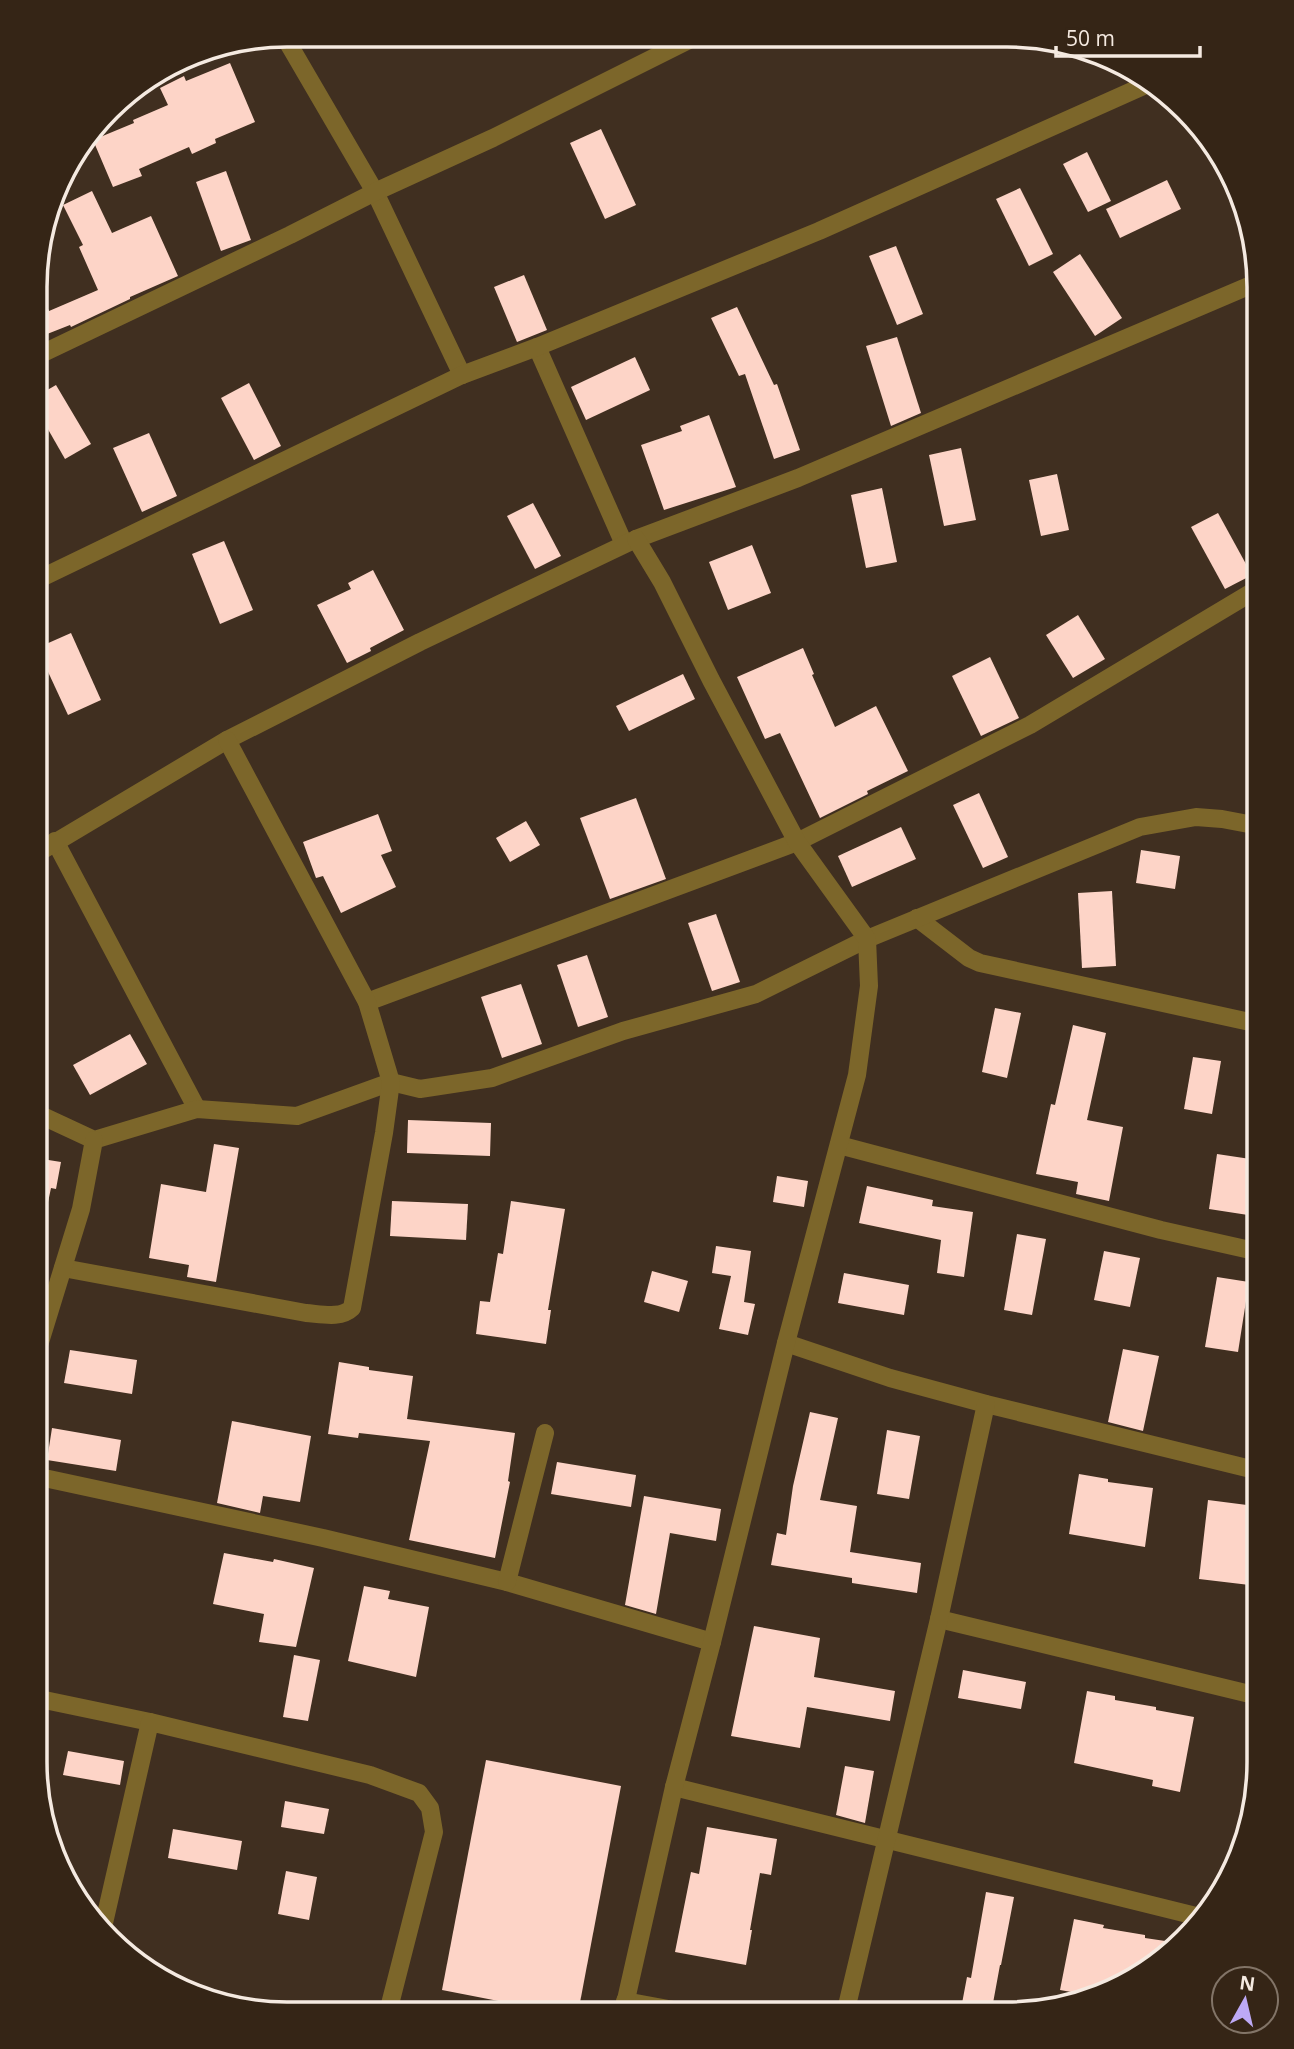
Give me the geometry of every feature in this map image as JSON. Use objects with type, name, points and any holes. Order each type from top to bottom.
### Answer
[{"type":"street","points":[[290,47],[375,192],[462,375]]},
{"type":"street","points":[[47,351],[290,236],[375,192],[493,138],[675,47]]},
{"type":"street","points":[[47,575],[462,375],[819,231],[1140,88]]},
{"type":"street","points":[[47,846],[227,740],[630,541],[798,478],[1247,287]]},
{"type":"street","points":[[537,347],[630,541],[662,582],[797,842],[867,939],[869,986],[857,1075],[674,1787],[625,2002]]},
{"type":"street","points":[[366,1002],[797,842],[1030,725],[1247,595]]},
{"type":"street","points":[[64,1268],[306,1313],[341,1315],[347,1314],[352,1308],[391,1082],[366,1002],[227,740]]},
{"type":"street","points":[[47,1118],[94,1140],[197,1109],[297,1116],[391,1082],[420,1089],[492,1078],[622,1031],[756,994],[867,939],[1140,827],[1196,817],[1247,824]]},
{"type":"street","points":[[55,841],[197,1109]]},
{"type":"street","points":[[916,918],[969,958],[980,963],[1247,1021]]},
{"type":"street","points":[[47,1321],[81,1209],[94,1140]]},
{"type":"street","points":[[839,1145],[1161,1230],[1246,1249]]},
{"type":"street","points":[[786,1343],[890,1378],[1246,1468]]},
{"type":"street","points":[[848,2002],[939,1619],[986,1404]]},
{"type":"street","points":[[508,1582],[545,1433]]},
{"type":"street","points":[[47,1479],[323,1538],[508,1582],[712,1642]]},
{"type":"street","points":[[939,1619],[1246,1693]]},
{"type":"street","points":[[47,1701],[150,1722],[370,1775],[419,1793],[430,1808],[434,1832],[391,2002]]},
{"type":"street","points":[[105,1917],[150,1722]]},
{"type":"street","points":[[674,1787],[1192,1914]]},
{"type":"building","points":[[230,63],[255,122],[215,139],[216,143],[192,154],[189,147],[139,169],[142,176],[113,187],[95,144],[101,137],[168,105],[160,88],[184,76],[186,81]]},
{"type":"building","points":[[601,129],[636,205],[605,219],[570,143]]},
{"type":"building","points":[[1087,152],[1111,201],[1088,212],[1063,164]]},
{"type":"building","points":[[226,171],[251,240],[221,251],[196,182]]},
{"type":"building","points":[[1167,180],[1181,209],[1120,238],[1106,209]]},
{"type":"building","points":[[1020,188],[1053,254],[1029,266],[996,199]]},
{"type":"building","points":[[92,191],[112,233],[151,216],[178,276],[71,327],[70,325],[47,334],[47,306],[49,311],[98,290],[79,247],[83,245],[63,205]]},
{"type":"building","points":[[896,246],[923,314],[897,325],[869,256]]},
{"type":"building","points":[[1080,254],[1122,318],[1095,336],[1053,272]]},
{"type":"building","points":[[524,275],[547,330],[517,342],[494,287]]},
{"type":"building","points":[[737,307],[774,385],[777,384],[800,450],[774,459],[745,374],[739,376],[711,318]]},
{"type":"building","points":[[897,337],[921,413],[891,426],[866,346]]},
{"type":"building","points":[[635,357],[650,390],[586,420],[571,387]]},
{"type":"building","points":[[249,383],[281,446],[254,460],[221,398]]},
{"type":"building","points":[[56,385],[91,444],[65,459],[47,428],[47,390]]},
{"type":"building","points":[[709,415],[736,487],[664,510],[641,445],[682,431],[680,426]]},
{"type":"building","points":[[149,433],[177,496],[142,512],[113,448]]},
{"type":"building","points":[[961,448],[976,520],[944,526],[929,455]]},
{"type":"building","points":[[1057,474],[1069,530],[1041,536],[1029,480]]},
{"type":"building","points":[[882,488],[897,562],[866,568],[851,495]]},
{"type":"building","points":[[533,503],[561,556],[535,569],[507,516]]},
{"type":"building","points":[[1218,513],[1247,566],[1247,578],[1225,589],[1191,527]]},
{"type":"building","points":[[224,541],[253,610],[220,624],[192,554]]},
{"type":"building","points":[[752,545],[771,593],[728,610],[709,562]]},
{"type":"building","points":[[373,570],[404,630],[347,663],[317,605],[351,589],[348,583]]},
{"type":"building","points":[[1078,615],[1105,659],[1073,678],[1046,635]]},
{"type":"building","points":[[71,633],[101,700],[68,715],[47,670],[47,644]]},
{"type":"building","points":[[803,648],[835,727],[876,706],[908,771],[820,818],[780,733],[765,739],[737,677]]},
{"type":"building","points":[[990,657],[1019,718],[981,736],[952,676]]},
{"type":"building","points":[[683,674],[695,699],[629,731],[616,706]]},
{"type":"building","points":[[979,793],[1008,857],[983,868],[953,805]]},
{"type":"building","points":[[636,798],[666,879],[610,899],[580,818]]},
{"type":"building","points":[[378,814],[392,851],[381,855],[396,887],[341,913],[323,876],[316,878],[303,842]]},
{"type":"building","points":[[526,821],[540,845],[510,862],[496,838]]},
{"type":"building","points":[[901,827],[916,859],[852,887],[838,856]]},
{"type":"building","points":[[1141,850],[1180,856],[1175,889],[1136,883]]},
{"type":"building","points":[[1112,891],[1116,966],[1082,968],[1078,893]]},
{"type":"building","points":[[716,914],[740,982],[712,991],[688,923]]},
{"type":"building","points":[[587,955],[608,1017],[578,1027],[557,965]]},
{"type":"building","points":[[521,984],[542,1044],[502,1058],[481,997]]},
{"type":"building","points":[[995,1008],[1021,1013],[1007,1078],[982,1072]]},
{"type":"building","points":[[1073,1025],[1106,1033],[1087,1120],[1123,1127],[1109,1201],[1076,1194],[1078,1182],[1036,1174],[1051,1104],[1055,1105]]},
{"type":"building","points":[[130,1034],[147,1064],[90,1095],[73,1065]]},
{"type":"building","points":[[1193,1057],[1221,1061],[1212,1114],[1184,1109]]},
{"type":"building","points":[[408,1120],[491,1123],[490,1156],[407,1153]]},
{"type":"building","points":[[214,1144],[239,1148],[216,1282],[187,1277],[189,1265],[149,1258],[161,1184],[206,1192]]},
{"type":"building","points":[[1217,1154],[1246,1158],[1246,1215],[1209,1209]]},
{"type":"building","points":[[47,1160],[61,1162],[56,1189],[51,1188],[47,1207]]},
{"type":"building","points":[[777,1176],[808,1181],[804,1207],[773,1202]]},
{"type":"building","points":[[867,1186],[933,1200],[932,1206],[973,1212],[964,1277],[937,1273],[941,1240],[859,1223]]},
{"type":"building","points":[[392,1201],[468,1204],[466,1240],[390,1236]]},
{"type":"building","points":[[511,1201],[565,1209],[548,1310],[551,1310],[546,1344],[476,1334],[480,1301],[490,1302],[498,1253],[503,1254]]},
{"type":"building","points":[[1017,1234],[1046,1239],[1032,1315],[1004,1310]]},
{"type":"building","points":[[716,1246],[751,1251],[744,1302],[755,1304],[748,1335],[719,1329],[731,1276],[712,1273]]},
{"type":"building","points":[[1104,1251],[1140,1258],[1130,1307],[1094,1300]]},
{"type":"building","points":[[652,1271],[688,1281],[679,1312],[644,1302]]},
{"type":"building","points":[[844,1273],[909,1285],[904,1315],[838,1303]]},
{"type":"building","points":[[1217,1277],[1246,1282],[1238,1352],[1205,1347]]},
{"type":"building","points":[[1123,1349],[1159,1356],[1143,1431],[1108,1422]]},
{"type":"building","points":[[70,1350],[137,1360],[132,1394],[64,1383]]},
{"type":"building","points":[[339,1362],[369,1367],[369,1370],[413,1376],[407,1419],[515,1433],[510,1482],[495,1558],[409,1540],[430,1441],[359,1433],[358,1438],[328,1434]]},
{"type":"building","points":[[810,1412],[838,1418],[820,1500],[857,1506],[850,1552],[921,1563],[917,1593],[852,1583],[852,1578],[771,1565],[777,1533],[786,1535],[793,1486]]},
{"type":"building","points":[[232,1421],[311,1436],[300,1502],[263,1496],[260,1513],[217,1503]]},
{"type":"building","points":[[52,1428],[121,1440],[116,1471],[47,1460]]},
{"type":"building","points":[[887,1430],[920,1436],[909,1499],[877,1494]]},
{"type":"building","points":[[557,1462],[636,1475],[631,1507],[551,1494]]},
{"type":"building","points":[[1079,1474],[1108,1479],[1108,1482],[1153,1488],[1145,1547],[1069,1534]]},
{"type":"building","points":[[644,1496],[721,1509],[716,1541],[670,1533],[656,1614],[625,1605]]},
{"type":"building","points":[[1208,1500],[1246,1505],[1246,1585],[1199,1579]]},
{"type":"building","points":[[224,1553],[273,1562],[274,1559],[314,1568],[296,1647],[259,1642],[264,1614],[213,1604]]},
{"type":"building","points":[[364,1586],[390,1591],[388,1599],[429,1607],[416,1677],[348,1661]]},
{"type":"building","points":[[754,1626],[820,1638],[814,1677],[895,1691],[890,1721],[807,1707],[800,1748],[731,1736]]},
{"type":"building","points":[[294,1655],[320,1660],[308,1721],[283,1717]]},
{"type":"building","points":[[963,1670],[1026,1682],[1021,1709],[958,1698]]},
{"type":"building","points":[[1087,1691],[1115,1696],[1115,1700],[1156,1707],[1156,1710],[1194,1717],[1180,1792],[1152,1786],[1153,1780],[1074,1763]]},
{"type":"building","points":[[68,1751],[124,1761],[120,1785],[63,1775]]},
{"type":"building","points":[[486,1760],[621,1786],[580,2002],[503,2002],[442,1990]]},
{"type":"building","points":[[845,1766],[874,1771],[865,1823],[836,1815]]},
{"type":"building","points":[[285,1801],[329,1809],[324,1834],[281,1827]]},
{"type":"building","points":[[707,1827],[777,1839],[771,1875],[760,1873],[746,1965],[675,1952],[691,1872],[699,1874]]},
{"type":"building","points":[[173,1829],[242,1841],[237,1870],[168,1858]]},
{"type":"building","points":[[286,1871],[317,1877],[309,1920],[278,1914]]},
{"type":"building","points":[[986,1892],[1014,1897],[993,2002],[962,2002],[967,1977],[971,1978]]},
{"type":"building","points":[[1074,1919],[1165,1941],[1127,1970],[1073,1992],[1060,1990]]}]
